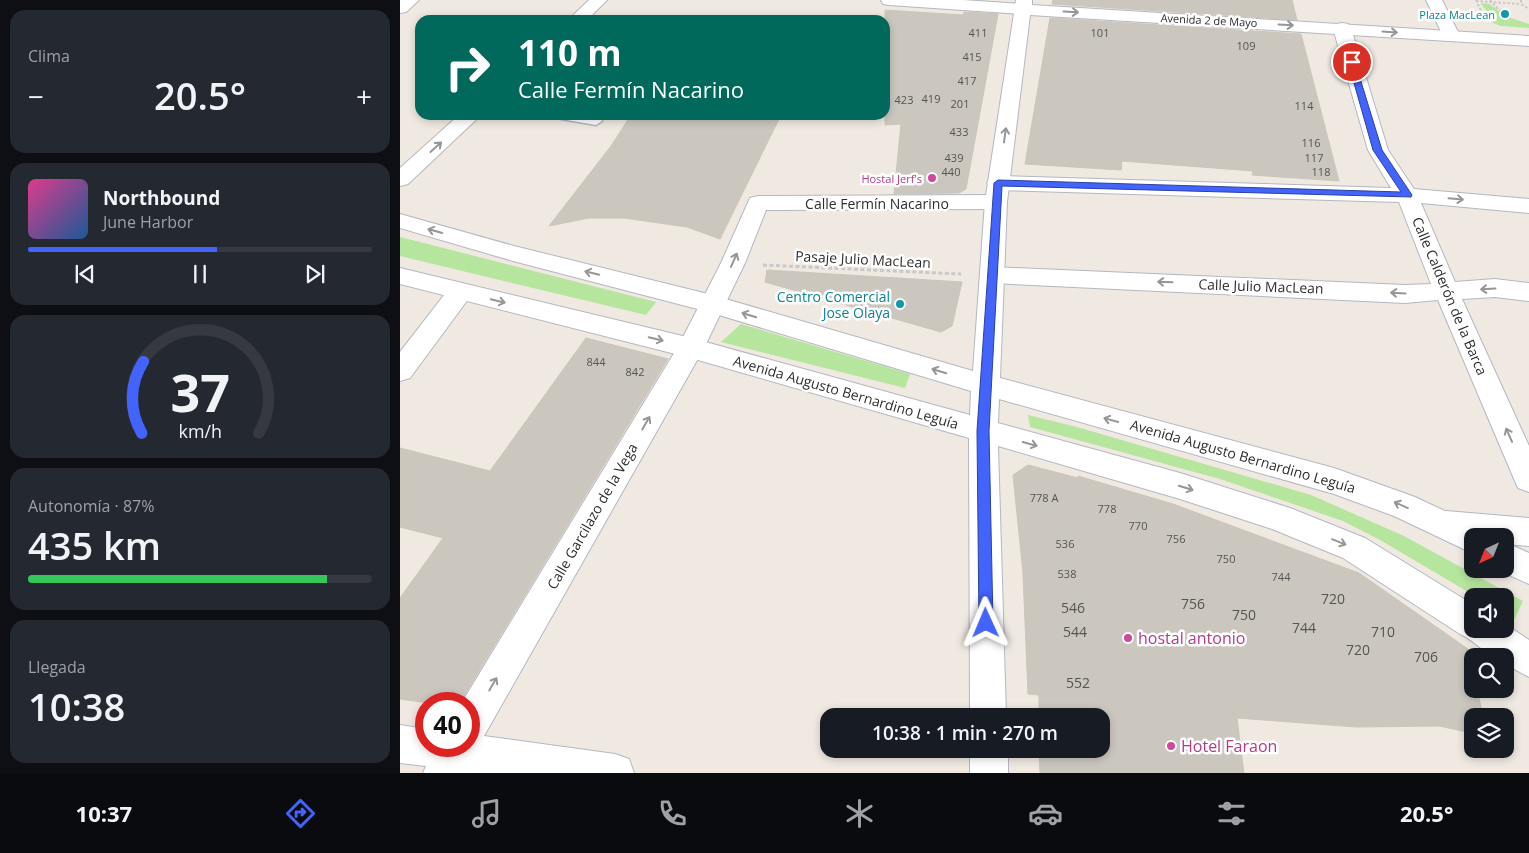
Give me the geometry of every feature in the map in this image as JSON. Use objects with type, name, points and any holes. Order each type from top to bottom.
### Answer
[{"type":"street","points":[[400,8],[411,0]]},
{"type":"street","points":[[582,15],[599,0]]},
{"type":"street","name":"Avenida 2 de Mayo","points":[[889,0],[1023,4],[1529,41]]},
{"type":"street","points":[[1434,0],[1451,36]]},
{"type":"street","points":[[988,708],[983,431],[985,385],[997,193],[1023,4]]},
{"type":"street","name":"Calle Calderón de la Barca","points":[[1342,28],[1378,150],[1408,195],[1446,291],[1529,479]]},
{"type":"street","points":[[400,179],[465,120]]},
{"type":"street","name":"Calle Fermín Nacarino","points":[[758,203],[997,193],[1408,195],[1529,206]]},
{"type":"street","name":"Calle Garcilazo de la Vega","points":[[480,707],[691,348],[733,263],[758,203]]},
{"type":"street","name":"Avenida Augusto Bernardino Leguía","points":[[400,221],[513,253],[712,304],[985,385],[1350,486],[1373,493],[1464,535]]},
{"type":"street","name":"Calle Julio MacLean","points":[[992,275],[1405,294],[1496,288],[1529,292]]},
{"type":"street","name":"Avenida Augusto Bernardino Leguía","points":[[400,276],[691,348],[1180,486],[1279,518],[1354,548],[1464,617]]},
{"type":"street","points":[[400,371],[460,292]]},
{"type":"street","points":[[1446,525],[1529,532]]},
{"type":"street","points":[[1514,561],[1529,569]]},
{"type":"street","points":[[1496,638],[1529,660]]},
{"type":"street","points":[[400,744],[415,745]]},
{"type":"street","points":[[480,753],[615,773]]},
{"type":"street","points":[[989,758],[989,773]]},
{"type":"lane","points":[[590,120],[596,121]]},
{"type":"path","points":[[1476,1],[1521,4],[1529,9]]},
{"type":"path","points":[[1490,1],[1498,9],[1516,18]]},
{"type":"path","name":"Pasaje Julio MacLean","points":[[733,263],[992,275]]},
{"type":"green space","points":[[1481,3],[1489,4],[1508,17],[1529,24],[1529,28],[1501,26],[1493,23]]},
{"type":"green space","points":[[400,237],[656,302],[646,315],[400,256]]},
{"type":"green space","points":[[741,324],[910,374],[905,388],[721,342]]},
{"type":"green space","points":[[1028,415],[1077,427],[1311,495],[1404,536],[1464,569],[1464,578],[1481,578],[1499,588],[1464,588],[1464,590],[1380,540],[1343,521],[1220,479],[1030,427]]},
{"type":"green space","points":[[1514,596],[1523,601],[1514,620]]},
{"type":"building","points":[[1053,0],[1292,0],[1297,20],[1052,4]]},
{"type":"building","points":[[885,10],[963,15],[964,12],[998,14],[966,189],[959,193],[894,194],[901,124],[885,125],[885,120],[890,120],[890,15],[885,15]]},
{"type":"building","points":[[1050,18],[1301,34],[1339,181],[1252,175],[1253,171],[1122,161],[1121,170],[1025,164]]},
{"type":"building","points":[[628,120],[779,120],[720,239],[687,227],[624,218],[589,218],[549,226],[611,146]]},
{"type":"building","name":"Centro Comercial Jose Olaya","points":[[767,270],[962,282],[952,326],[941,332],[765,282]]},
{"type":"building","points":[[586,338],[668,359],[466,692],[415,692],[415,701],[400,699],[400,598],[443,538],[400,527],[400,448],[490,471]]},
{"type":"building","points":[[1028,465],[1078,478],[1078,476],[1173,504],[1359,573],[1467,648],[1464,648],[1464,698],[1479,698],[1481,708],[1464,708],[1464,731],[1439,726],[1356,727],[1237,718],[1244,773],[1040,773],[1039,758],[1110,758],[1110,708],[1039,708],[1039,695],[1028,694],[1023,573],[1013,475]]},
{"type":"place","name":"Plaza MacLean","points":[[1505,14]]},
{"type":"place","name":"Hostal Jerf's","points":[[932,178]]},
{"type":"place","name":"Centro Comercial Jose Olaya","points":[[900,304]]},
{"type":"place","name":"hostal antonio","points":[[1128,638]]},
{"type":"place","name":"Hotel Faraon","points":[[1171,746]]},
{"type":"route","points":[[986,623],[983,431],[998,183],[1408,195],[1378,150],[1352,62]]}]
